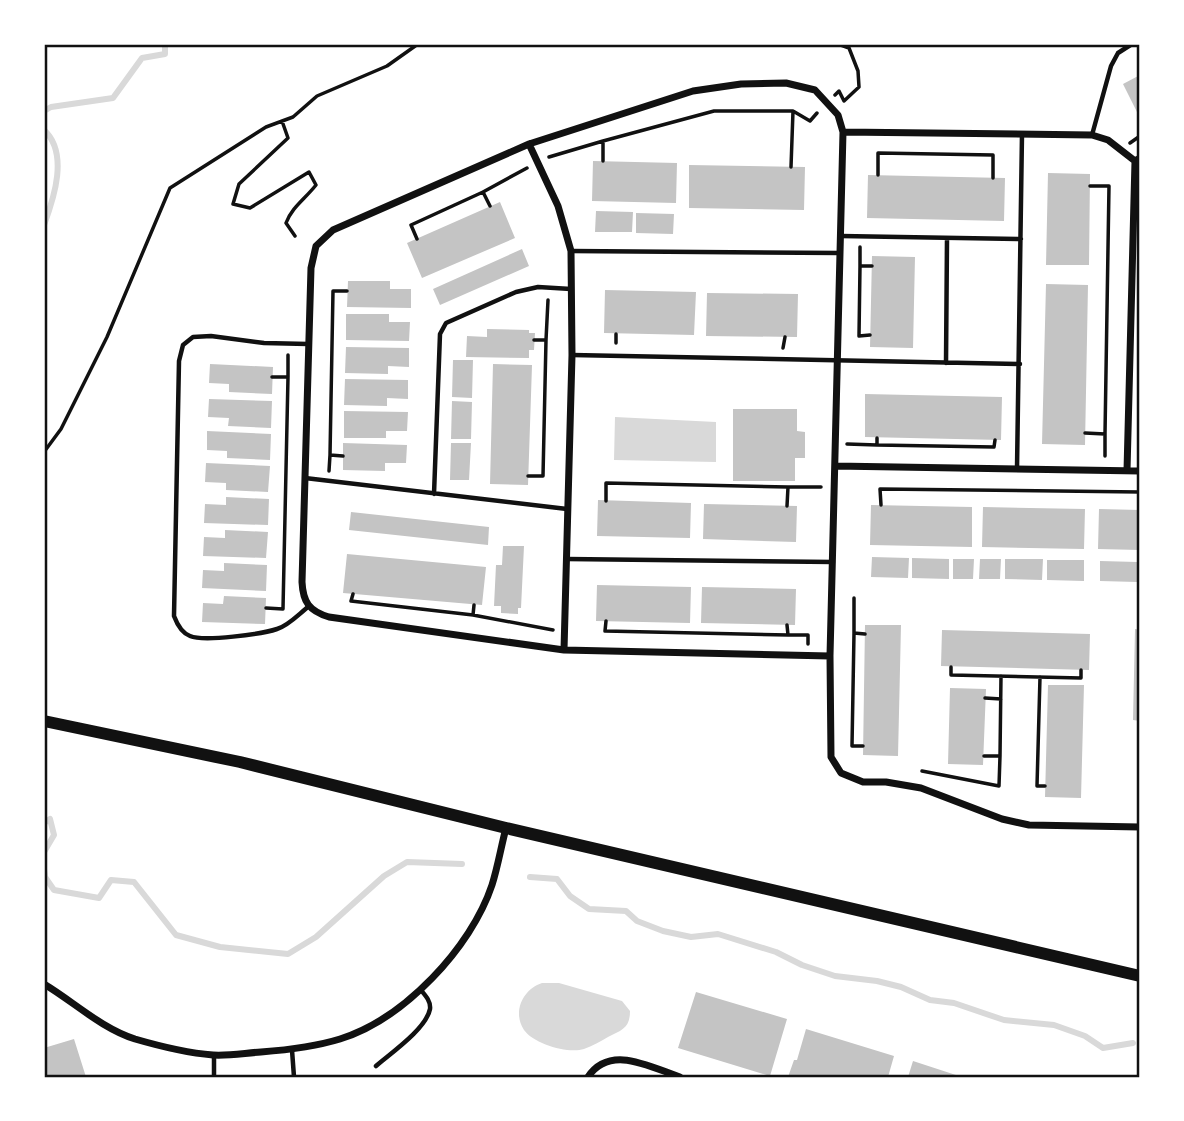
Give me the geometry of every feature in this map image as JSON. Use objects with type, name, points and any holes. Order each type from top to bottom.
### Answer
[{"type":"street","points":[[830,656],[564,650],[329,617],[308,607],[302,582],[304,478],[311,268],[316,246],[332,230],[530,144],[693,91],[741,84],[786,83],[815,90],[831,104],[838,115],[843,132],[830,656],[831,757],[841,773],[863,782],[887,782],[921,788],[1002,819],[1029,825],[1140,827]]},
{"type":"street","points":[[843,132],[1092,135],[1108,139],[1138,159],[1127,471]]},
{"type":"street","points":[[530,144],[558,206],[571,251],[572,355],[564,650]]},
{"type":"street","points":[[835,466],[1140,471]]},
{"type":"street","points":[[44,721],[240,762],[506,828],[1140,976]]},
{"type":"street","points":[[44,984],[103,1024],[134,1038],[214,1055],[292,1050],[341,1039],[382,1019],[420,989],[452,956],[473,924],[491,886],[506,828]]},
{"type":"street","points":[[588,1077],[601,1062],[612,1059],[626,1060],[680,1077]]},
{"type":"lane","points":[[1092,135],[1111,66],[1118,53],[1132,44]]},
{"type":"lane","points":[[1017,469],[1022,133]]},
{"type":"lane","points":[[840,236],[1021,239]]},
{"type":"lane","points":[[946,363],[947,237]]},
{"type":"lane","points":[[571,251],[840,253]]},
{"type":"lane","points":[[435,494],[440,334],[446,323],[516,292],[538,287],[572,289]]},
{"type":"lane","points":[[308,344],[264,343],[211,336],[193,337],[183,345],[179,361],[174,616],[189,636],[240,636],[280,629],[308,607]]},
{"type":"lane","points":[[572,355],[1020,364]]},
{"type":"lane","points":[[304,478],[567,509]]},
{"type":"lane","points":[[566,559],[833,562]]},
{"type":"lane","points":[[376,1066],[421,1027],[430,1009],[428,998],[420,989]]},
{"type":"lane","points":[[292,1050],[293,1077]]},
{"type":"lane","points":[[214,1055],[214,1077]]},
{"type":"path","points":[[44,452],[61,429],[107,337],[170,188],[266,127],[293,117],[317,96],[387,66],[418,44]]},
{"type":"path","points":[[838,44],[849,48],[858,71],[859,87],[849,96]]},
{"type":"path","points":[[550,157],[714,111],[793,111],[791,167]]},
{"type":"path","points":[[282,121],[288,138],[239,184],[233,204],[250,208],[309,172],[316,185],[308,196],[291,210],[286,223],[295,236]]},
{"type":"path","points":[[603,141],[603,161]]},
{"type":"path","points":[[878,176],[878,153],[993,155],[993,178]]},
{"type":"path","points":[[417,239],[411,225],[483,192],[531,165]]},
{"type":"path","points":[[1090,186],[1108,186],[1105,471]]},
{"type":"path","points":[[483,192],[490,206]]},
{"type":"path","points":[[860,236],[859,336],[870,335]]},
{"type":"path","points":[[860,266],[872,266]]},
{"type":"path","points":[[528,476],[542,476],[549,288]]},
{"type":"path","points":[[343,456],[330,456],[333,291],[347,291]]},
{"type":"path","points":[[534,340],[547,340]]},
{"type":"path","points":[[266,608],[283,609],[288,344]]},
{"type":"path","points":[[272,377],[288,377]]},
{"type":"path","points":[[1086,433],[1105,434]]},
{"type":"path","points":[[877,438],[877,445]]},
{"type":"path","points":[[836,444],[994,447],[995,440]]},
{"type":"path","points":[[606,501],[606,483],[834,487]]},
{"type":"path","points":[[787,506],[788,487]]},
{"type":"path","points":[[881,505],[880,489],[1140,492]]},
{"type":"path","points":[[352,593],[352,601],[473,615],[564,632]]},
{"type":"path","points":[[854,598],[852,746],[863,746]]},
{"type":"path","points":[[473,615],[474,605]]},
{"type":"path","points":[[606,621],[605,631],[788,635],[787,625]]},
{"type":"path","points":[[854,633],[864,634]]},
{"type":"path","points":[[951,667],[951,675],[1081,678],[1081,670]]},
{"type":"path","points":[[922,771],[999,786],[1001,676]]},
{"type":"path","points":[[1040,677],[1037,786],[1045,786]]},
{"type":"path","points":[[985,698],[1001,699]]},
{"type":"path","points":[[984,756],[1000,756]]},
{"type":"shaded area","points":[[615,417],[716,422],[716,462],[614,460]]},
{"type":"shaded area","points":[[542,983],[559,983],[622,1001],[630,1011],[629,1021],[621,1030],[584,1049],[561,1049],[535,1040],[524,1030],[519,1009],[529,990]]},
{"type":"building","points":[[1140,75],[1140,118],[1123,84]]},
{"type":"building","points":[[593,161],[677,163],[676,203],[592,201]]},
{"type":"building","points":[[689,165],[805,167],[804,210],[689,208]]},
{"type":"building","points":[[1048,173],[1090,174],[1089,265],[1046,265]]},
{"type":"building","points":[[868,175],[1005,178],[1004,221],[867,218]]},
{"type":"building","points":[[500,202],[515,238],[422,278],[407,243]]},
{"type":"building","points":[[596,211],[633,212],[632,232],[595,232]]},
{"type":"building","points":[[636,213],[674,214],[673,234],[636,233]]},
{"type":"building","points":[[522,249],[529,266],[440,305],[433,289]]},
{"type":"building","points":[[872,256],[915,257],[913,348],[870,347]]},
{"type":"building","points":[[348,281],[390,281],[390,289],[411,289],[411,308],[347,307]]},
{"type":"building","points":[[1046,284],[1088,285],[1085,445],[1042,444]]},
{"type":"building","points":[[605,290],[696,292],[694,335],[604,333]]},
{"type":"building","points":[[707,293],[798,294],[797,337],[706,336]]},
{"type":"building","points":[[346,314],[389,314],[389,322],[410,322],[409,341],[346,340]]},
{"type":"building","points":[[487,329],[529,330],[529,333],[535,333],[534,350],[529,350],[529,358],[466,357],[467,336],[487,337]]},
{"type":"building","points":[[346,347],[409,348],[409,367],[388,366],[388,374],[345,373]]},
{"type":"building","points":[[453,360],[473,360],[472,398],[452,397]]},
{"type":"building","points":[[210,364],[273,367],[272,394],[229,392],[229,384],[209,383]]},
{"type":"building","points":[[493,364],[532,365],[528,485],[490,484]]},
{"type":"building","points":[[345,379],[408,380],[408,399],[387,398],[387,406],[344,405]]},
{"type":"building","points":[[865,394],[1002,397],[1001,440],[865,437]]},
{"type":"building","points":[[209,399],[272,401],[271,428],[228,426],[229,418],[208,417]]},
{"type":"building","points":[[452,401],[472,402],[471,439],[451,439]]},
{"type":"building","points":[[733,409],[797,409],[797,431],[805,432],[805,458],[795,458],[795,481],[733,481]]},
{"type":"building","points":[[344,411],[408,412],[407,431],[386,431],[386,438],[344,438]]},
{"type":"building","points":[[207,431],[271,434],[270,460],[227,458],[227,451],[207,450]]},
{"type":"building","points":[[343,443],[407,445],[406,463],[385,463],[385,471],[343,470]]},
{"type":"building","points":[[451,443],[471,443],[469,480],[450,480]]},
{"type":"building","points":[[206,463],[270,466],[268,492],[226,490],[226,483],[205,482]]},
{"type":"building","points":[[226,497],[269,499],[268,525],[204,523],[205,504],[226,505]]},
{"type":"building","points":[[598,500],[691,503],[690,538],[597,536]]},
{"type":"building","points":[[704,504],[797,506],[796,542],[703,539]]},
{"type":"building","points":[[871,505],[972,507],[972,547],[870,545]]},
{"type":"building","points":[[983,507],[1085,509],[1084,549],[982,547]]},
{"type":"building","points":[[1099,509],[1140,510],[1140,550],[1098,549]]},
{"type":"building","points":[[351,512],[489,527],[488,545],[349,530]]},
{"type":"building","points":[[225,530],[268,532],[266,558],[203,556],[204,537],[225,538]]},
{"type":"building","points":[[503,546],[524,546],[521,608],[518,608],[518,614],[501,613],[501,606],[494,606],[496,565],[502,565]]},
{"type":"building","points":[[347,554],[486,567],[482,605],[343,593]]},
{"type":"building","points":[[872,557],[909,558],[908,578],[871,577]]},
{"type":"building","points":[[912,558],[949,559],[949,579],[912,578]]},
{"type":"building","points":[[953,559],[974,559],[973,579],[953,579]]},
{"type":"building","points":[[980,559],[1001,559],[1000,579],[979,579]]},
{"type":"building","points":[[1005,559],[1043,559],[1042,580],[1005,579]]},
{"type":"building","points":[[1047,560],[1084,560],[1084,581],[1047,580]]},
{"type":"building","points":[[1100,561],[1137,562],[1137,582],[1100,581]]},
{"type":"building","points":[[224,563],[267,565],[266,591],[202,588],[203,570],[224,571]]},
{"type":"building","points":[[597,585],[691,587],[690,623],[596,621]]},
{"type":"building","points":[[702,587],[796,589],[795,625],[701,623]]},
{"type":"building","points":[[224,596],[266,598],[265,624],[202,622],[203,603],[223,604]]},
{"type":"building","points":[[865,625],[901,625],[898,756],[863,755]]},
{"type":"building","points":[[1135,629],[1140,630],[1140,721],[1133,720]]},
{"type":"building","points":[[942,630],[1090,634],[1089,670],[941,666]]},
{"type":"building","points":[[1048,685],[1084,685],[1081,798],[1045,797]]},
{"type":"building","points":[[950,688],[986,689],[983,765],[948,764]]},
{"type":"building","points":[[696,992],[787,1019],[770,1076],[678,1048]]},
{"type":"building","points":[[806,1029],[894,1056],[888,1077],[788,1077],[794,1060],[797,1060]]},
{"type":"building","points":[[74,1039],[86,1077],[44,1077],[44,1048]]},
{"type":"building","points":[[913,1061],[962,1077],[908,1077]]},
{"type":"waterway","points":[[44,111],[51,107],[113,98],[142,58],[165,54],[165,44]]},
{"type":"waterway","points":[[44,130],[52,140],[58,163],[55,189],[44,225]]},
{"type":"waterway","points":[[44,823],[50,819],[54,835],[44,852]]},
{"type":"waterway","points":[[44,869],[45,877],[54,890],[99,898],[111,880],[134,882],[176,935],[220,947],[288,954],[316,937],[384,876],[407,862],[462,864]]},
{"type":"waterway","points":[[530,877],[557,879],[570,896],[589,909],[626,911],[637,921],[663,931],[691,937],[718,934],[776,952],[802,965],[835,976],[901,987],[930,1000],[954,1003],[1004,1020],[1054,1025],[1085,1036],[1103,1048],[1133,1043]]}]
